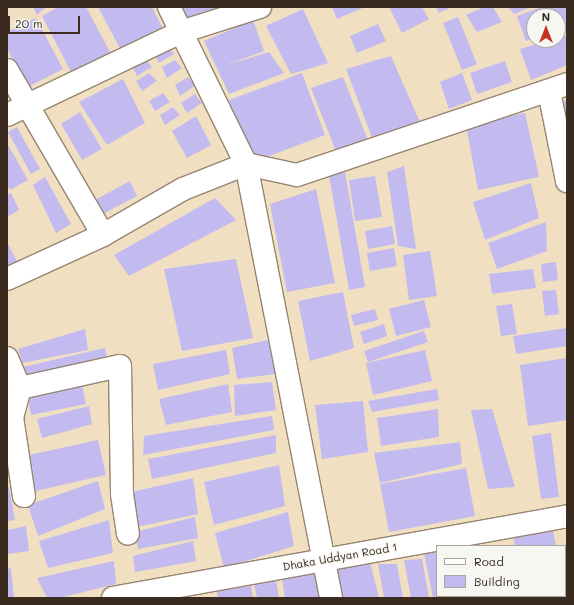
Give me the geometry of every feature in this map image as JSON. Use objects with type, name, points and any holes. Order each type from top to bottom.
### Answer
[{"type":"street","points":[[168,7],[246,164],[331,598]]},
{"type":"street","points":[[7,115],[181,32],[260,7]]},
{"type":"street","points":[[7,70],[104,235]]},
{"type":"street","points":[[7,279],[104,235],[183,189],[246,164],[297,175],[558,87],[567,180]]},
{"type":"street","points":[[7,358],[20,388],[12,417],[24,496]]},
{"type":"street","points":[[20,388],[120,366],[122,494],[128,534]]},
{"type":"street","name":"Dhaka Uddyan Road 1","points":[[113,598],[567,516]]},
{"type":"building","points":[[33,7],[46,7],[37,15]]},
{"type":"building","points":[[58,7],[86,7],[111,54],[74,78],[42,16]]},
{"type":"building","points":[[98,7],[152,7],[166,35],[123,54]]},
{"type":"building","points":[[183,7],[230,7],[189,23]]},
{"type":"building","points":[[332,7],[365,7],[337,19]]},
{"type":"building","points":[[389,7],[422,7],[429,19],[402,33]]},
{"type":"building","points":[[436,7],[452,7],[439,13]]},
{"type":"building","points":[[484,7],[493,7],[502,22],[477,32],[466,15]]},
{"type":"building","points":[[508,7],[531,7],[526,8],[514,14]]},
{"type":"building","points":[[567,7],[567,27],[566,8],[538,8]]},
{"type":"building","points":[[303,9],[328,63],[291,74],[266,26]]},
{"type":"building","points":[[526,13],[526,41],[517,16]]},
{"type":"building","points":[[458,17],[477,64],[462,70],[443,23]]},
{"type":"building","points":[[36,18],[63,69],[28,87],[7,49],[7,32]]},
{"type":"building","points":[[253,20],[264,51],[223,66],[269,52],[284,73],[229,94],[204,41]]},
{"type":"building","points":[[378,24],[386,41],[357,53],[350,36]]},
{"type":"building","points":[[566,35],[567,65],[531,80],[520,49],[526,47],[566,48]]},
{"type":"building","points":[[167,45],[174,54],[159,63],[154,53]]},
{"type":"building","points":[[391,56],[422,127],[374,143],[346,69]]},
{"type":"building","points":[[145,58],[152,67],[137,76],[132,66]]},
{"type":"building","points":[[175,60],[182,68],[167,78],[162,67]]},
{"type":"building","points":[[505,61],[512,82],[477,94],[470,73]]},
{"type":"building","points":[[149,73],[157,81],[142,91],[136,81]]},
{"type":"building","points":[[302,73],[325,135],[253,162],[229,100]]},
{"type":"building","points":[[462,73],[472,100],[449,109],[440,82]]},
{"type":"building","points":[[188,77],[195,86],[180,96],[175,85]]},
{"type":"building","points":[[343,77],[371,148],[337,154],[311,88]]},
{"type":"building","points":[[123,79],[145,123],[107,145],[79,102]]},
{"type":"building","points":[[163,93],[170,102],[155,111],[149,101]]},
{"type":"building","points":[[195,94],[202,103],[187,113],[181,103]]},
{"type":"building","points":[[567,100],[567,135],[556,104]]},
{"type":"building","points":[[173,107],[180,115],[165,125],[160,115]]},
{"type":"building","points":[[80,112],[102,149],[82,160],[61,124]]},
{"type":"building","points":[[525,113],[539,177],[478,190],[466,125]]},
{"type":"building","points":[[196,116],[211,145],[187,158],[172,131]]},
{"type":"building","points":[[17,127],[40,169],[31,174],[8,132]]},
{"type":"building","points":[[7,143],[28,180],[10,190],[7,185]]},
{"type":"building","points":[[404,166],[416,249],[398,246],[387,172]]},
{"type":"building","points":[[345,172],[365,287],[349,290],[329,175]]},
{"type":"building","points":[[375,176],[382,217],[355,221],[349,180]]},
{"type":"building","points":[[45,177],[71,224],[56,233],[33,185]]},
{"type":"building","points":[[130,181],[137,196],[99,216],[91,202]]},
{"type":"building","points":[[531,183],[539,218],[485,240],[473,202]]},
{"type":"building","points":[[316,189],[335,283],[287,292],[270,204]]},
{"type":"building","points":[[11,193],[19,210],[7,217],[7,195]]},
{"type":"building","points":[[215,198],[236,220],[129,276],[114,255]]},
{"type":"building","points":[[546,222],[547,251],[497,269],[488,243]]},
{"type":"building","points":[[392,226],[395,244],[368,249],[365,231]]},
{"type":"building","points":[[7,242],[19,265],[7,270]]},
{"type":"building","points":[[394,248],[397,266],[370,271],[367,253]]},
{"type":"building","points":[[430,251],[437,296],[409,300],[403,255]]},
{"type":"building","points":[[236,259],[253,338],[182,351],[164,269]]},
{"type":"building","points":[[556,262],[558,280],[543,282],[541,264]]},
{"type":"building","points":[[533,269],[536,288],[492,294],[489,274]]},
{"type":"building","points":[[556,290],[559,314],[545,316],[542,291]]},
{"type":"building","points":[[343,292],[354,348],[310,361],[298,301]]},
{"type":"building","points":[[424,300],[431,327],[396,336],[389,309]]},
{"type":"building","points":[[512,304],[517,334],[501,336],[496,306]]},
{"type":"building","points":[[375,309],[378,320],[354,326],[351,315]]},
{"type":"building","points":[[384,324],[387,336],[364,344],[360,332]]},
{"type":"building","points":[[567,328],[567,346],[516,354],[513,336]]},
{"type":"building","points":[[85,329],[88,350],[22,363],[18,349]]},
{"type":"building","points":[[424,331],[428,342],[368,362],[364,351]]},
{"type":"building","points":[[268,340],[276,374],[237,379],[232,348]]},
{"type":"building","points":[[105,348],[108,364],[27,383],[23,367]]},
{"type":"building","points":[[226,350],[230,374],[158,390],[153,364]]},
{"type":"building","points":[[425,350],[432,381],[373,395],[366,363]]},
{"type":"building","points":[[567,358],[567,420],[528,426],[520,365]]},
{"type":"building","points":[[81,381],[86,404],[31,415],[27,394]]},
{"type":"building","points":[[272,382],[276,410],[235,416],[234,385]]},
{"type":"building","points":[[228,384],[232,412],[166,425],[159,399]]},
{"type":"building","points":[[437,389],[439,400],[372,412],[368,401]]},
{"type":"building","points":[[363,401],[368,452],[322,459],[315,405]]},
{"type":"building","points":[[89,406],[92,424],[42,438],[37,419]]},
{"type":"building","points":[[438,409],[439,437],[381,446],[377,418]]},
{"type":"building","points":[[492,409],[515,487],[488,489],[471,410]]},
{"type":"building","points":[[272,416],[274,430],[143,455],[144,436]]},
{"type":"building","points":[[551,433],[559,497],[541,499],[532,436]]},
{"type":"building","points":[[276,435],[276,453],[152,479],[148,459]]},
{"type":"building","points":[[98,440],[106,475],[31,492],[24,456]]},
{"type":"building","points":[[460,442],[462,464],[380,483],[374,453]]},
{"type":"building","points":[[279,465],[285,506],[214,525],[204,482]]},
{"type":"building","points":[[466,468],[475,516],[389,532],[380,484]]},
{"type":"building","points":[[193,478],[198,514],[132,528],[127,493]]},
{"type":"building","points":[[98,481],[105,509],[38,536],[28,505]]},
{"type":"building","points":[[9,487],[15,520],[7,521],[7,488]]},
{"type":"building","points":[[288,512],[294,546],[224,568],[215,533]]},
{"type":"building","points":[[195,517],[198,538],[138,549],[135,532]]},
{"type":"building","points":[[109,520],[113,553],[48,568],[39,541]]},
{"type":"building","points":[[26,526],[29,551],[7,554],[7,530]]},
{"type":"building","points":[[553,530],[556,545],[515,545],[513,536]]},
{"type":"building","points":[[193,541],[196,561],[135,572],[133,556]]},
{"type":"building","points":[[424,553],[436,553],[436,597],[451,598],[433,598]]},
{"type":"building","points":[[422,559],[429,598],[411,598],[404,560]]},
{"type":"building","points":[[114,561],[116,584],[59,598],[47,598],[37,578]]},
{"type":"building","points":[[370,562],[379,598],[337,598],[332,569]]},
{"type":"building","points":[[378,564],[397,564],[403,598],[384,598]]},
{"type":"building","points":[[11,568],[14,598],[7,598],[7,569]]},
{"type":"building","points":[[315,574],[319,598],[285,598],[282,579]]},
{"type":"building","points":[[276,580],[279,598],[257,598],[254,583]]},
{"type":"building","points":[[251,586],[253,598],[218,598],[217,591]]},
{"type":"building","points":[[462,597],[514,598],[462,598]]}]
